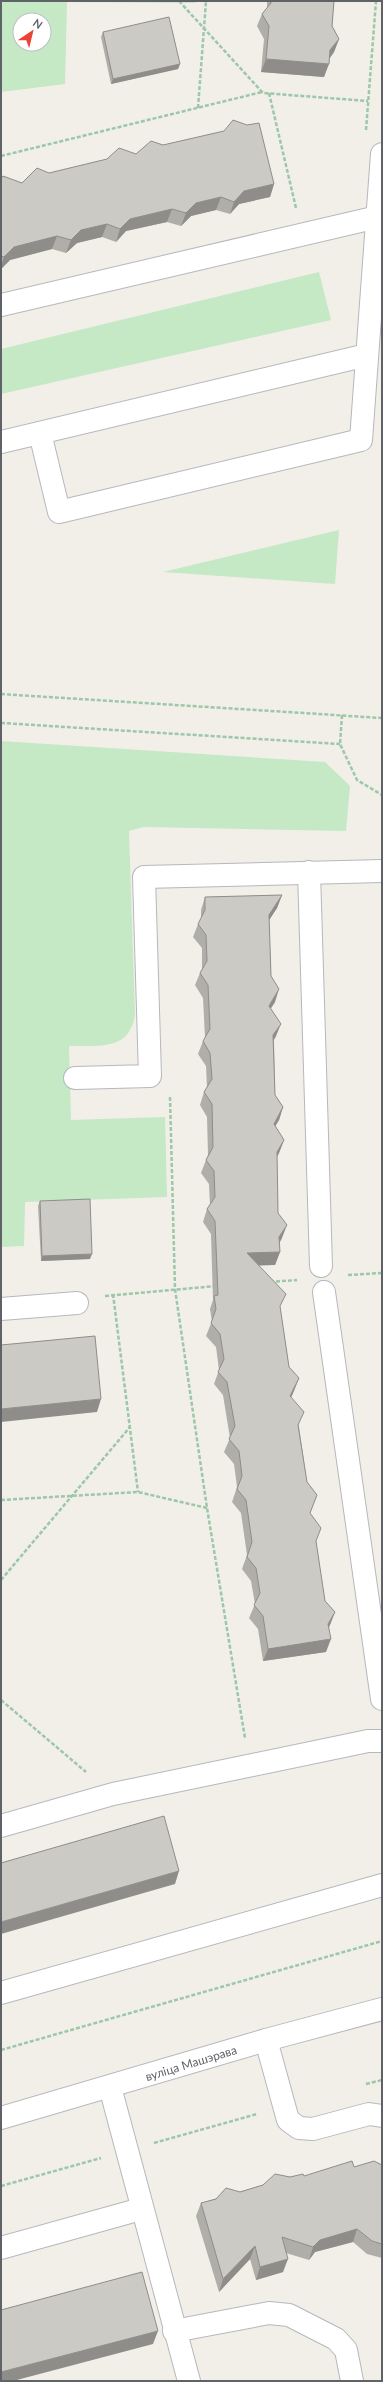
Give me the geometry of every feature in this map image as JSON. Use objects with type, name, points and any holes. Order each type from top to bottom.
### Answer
[{"type":"street","points":[[40,433],[59,512],[361,440],[367,355],[380,218],[382,154]]},
{"type":"street","points":[[1,305],[302,233],[380,218]]},
{"type":"street","points":[[1,442],[367,355]]},
{"type":"street","points":[[75,1078],[150,1076],[144,876],[382,871]]},
{"type":"street","points":[[309,872],[321,1266]]},
{"type":"street","points":[[324,1292],[382,1700]]},
{"type":"street","points":[[1,1310],[77,1303]]},
{"type":"street","points":[[1,1826],[113,1794],[368,1741],[382,1741]]},
{"type":"street","points":[[1,1993],[382,1885]]},
{"type":"street","name":"вуліца Машэрава","points":[[1,2118],[266,2040],[382,2009]]},
{"type":"street","points":[[266,2040],[288,2120],[299,2128],[313,2129],[369,2114],[382,2116]]},
{"type":"street","points":[[110,2087],[141,2209],[189,2381]]},
{"type":"street","points":[[1,2248],[141,2209]]},
{"type":"street","points":[[174,2331],[269,2313],[289,2315],[336,2339],[346,2350],[352,2381]]},
{"type":"path","points":[[179,1],[262,92]]},
{"type":"path","points":[[198,108],[206,1]]},
{"type":"path","points":[[366,132],[376,1]]},
{"type":"path","points":[[1,156],[262,92],[368,101]]},
{"type":"path","points":[[269,93],[302,233]]},
{"type":"path","points":[[1,694],[382,718]]},
{"type":"path","points":[[342,715],[340,744],[357,780],[382,795]]},
{"type":"path","points":[[1,723],[340,744]]},
{"type":"path","points":[[170,1096],[176,1289],[207,1508],[249,1765]]},
{"type":"path","points":[[345,1276],[382,1273]]},
{"type":"path","points":[[262,1282],[302,1279]]},
{"type":"path","points":[[77,1303],[113,1294],[223,1286]]},
{"type":"path","points":[[113,1294],[138,1492]]},
{"type":"path","points":[[1,1580],[130,1427]]},
{"type":"path","points":[[1,1500],[138,1492],[207,1508]]},
{"type":"path","points":[[1,1700],[113,1794]]},
{"type":"path","points":[[1,2050],[382,1941]]},
{"type":"path","points":[[360,2086],[382,2080]]},
{"type":"path","points":[[1,2186],[285,2106]]},
{"type":"green space","points":[[1,1],[196,1],[196,3],[67,2],[65,84],[1,92]]},
{"type":"green space","points":[[319,272],[331,320],[1,394],[1,349]]},
{"type":"green space","points":[[339,530],[335,584],[163,572]]},
{"type":"green space","points":[[1,741],[325,762],[350,786],[346,831],[144,827],[129,831],[135,1015],[132,1027],[119,1041],[101,1046],[69,1046],[71,1120],[165,1117],[167,1197],[25,1202],[24,1246],[1,1247]]},
{"type":"building","points":[[271,1],[334,1],[332,26],[339,39],[330,50],[329,64],[266,59],[269,26],[262,14]]},
{"type":"building","points":[[169,17],[180,64],[113,79],[103,32]]},
{"type":"building","points":[[233,120],[247,125],[259,123],[274,184],[244,191],[234,202],[221,197],[196,203],[186,213],[172,209],[130,219],[120,229],[107,224],[81,230],[71,240],[57,236],[14,247],[4,257],[1,256],[1,179],[3,176],[22,183],[37,168],[49,173],[107,159],[119,148],[136,154],[151,141],[163,145],[224,131]]},
{"type":"building","points":[[282,895],[269,915],[271,976],[279,989],[269,1006],[281,1024],[273,1035],[275,1095],[283,1107],[274,1124],[284,1140],[277,1152],[278,1213],[287,1225],[279,1237],[280,1252],[247,1253],[286,1294],[280,1306],[289,1367],[299,1378],[290,1396],[304,1412],[298,1425],[307,1482],[317,1495],[310,1513],[321,1528],[316,1541],[325,1601],[335,1612],[328,1624],[331,1639],[268,1649],[263,1616],[254,1605],[260,1593],[256,1568],[247,1557],[252,1542],[246,1500],[237,1489],[242,1476],[239,1451],[229,1439],[235,1426],[227,1382],[218,1372],[224,1359],[220,1334],[211,1323],[216,1309],[214,1296],[218,1295],[215,1221],[207,1209],[215,1197],[214,1171],[206,1160],[213,1147],[212,1104],[204,1092],[212,1079],[210,1053],[203,1041],[210,1029],[208,985],[200,973],[207,961],[206,935],[198,924],[205,910],[205,897]]},
{"type":"building","points":[[90,1199],[92,1254],[42,1256],[40,1201]]},
{"type":"building","points":[[95,1336],[101,1399],[1,1409],[1,1345]]},
{"type":"building","points":[[164,1816],[179,1871],[1,1922],[1,1863]]},
{"type":"building","points":[[352,2161],[354,2167],[374,2161],[382,2165],[382,2244],[372,2241],[357,2229],[320,2240],[313,2247],[282,2237],[288,2259],[260,2267],[255,2246],[223,2279],[201,2203],[216,2199],[226,2188],[240,2192],[263,2185],[275,2174],[290,2177],[303,2174],[304,2176]]},
{"type":"building","points":[[142,2272],[158,2331],[1,2372],[1,2310]]}]
